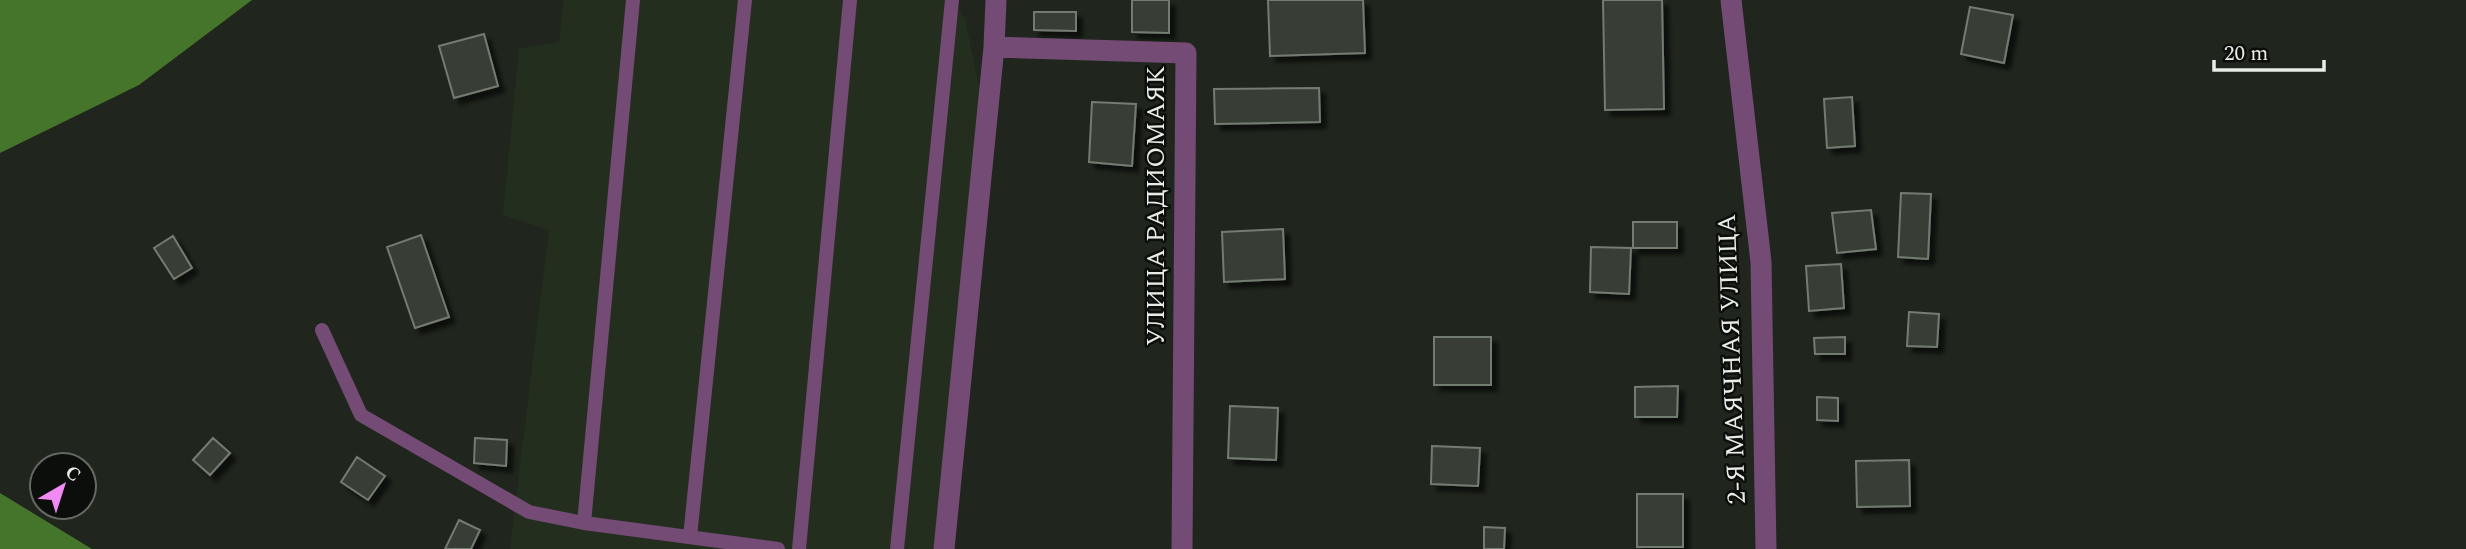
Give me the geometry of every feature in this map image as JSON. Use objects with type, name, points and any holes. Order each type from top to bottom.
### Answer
[{"type":"street","points":[[944,549],[994,47],[996,0]]},
{"type":"street","name":"2-Я МАЯЧНАЯ УЛИЦА","points":[[1731,0],[1761,262],[1766,549]]},
{"type":"street","name":"УЛИЦА РАДИОМАЯК","points":[[994,47],[1186,53],[1182,549]]},
{"type":"lane","points":[[584,523],[633,0]]},
{"type":"lane","points":[[690,537],[745,0]]},
{"type":"lane","points":[[799,549],[850,0]]},
{"type":"lane","points":[[897,549],[952,0]]},
{"type":"lane","points":[[321,330],[361,415],[529,512],[584,523],[778,549]]},
{"type":"shaded area","points":[[0,0],[252,0],[139,85],[0,153]]},
{"type":"shaded area","points":[[564,0],[951,0],[965,19],[985,116],[935,549],[510,549],[549,230],[503,215],[519,49],[559,42]]},
{"type":"shaded area","points":[[0,493],[28,510],[28,521],[46,521],[92,549],[0,549]]},
{"type":"building","points":[[1132,0],[1169,0],[1169,33],[1132,32]]},
{"type":"building","points":[[1268,0],[1363,0],[1365,53],[1270,56]]},
{"type":"building","points":[[1603,0],[1662,0],[1664,109],[1605,110]]},
{"type":"building","points":[[1970,7],[2013,15],[2004,63],[1961,54]]},
{"type":"building","points":[[1034,12],[1076,12],[1076,31],[1034,30]]},
{"type":"building","points":[[484,34],[498,86],[454,98],[439,46]]},
{"type":"building","points":[[1319,88],[1320,122],[1215,124],[1214,89]]},
{"type":"building","points":[[1852,97],[1855,146],[1827,148],[1824,99]]},
{"type":"building","points":[[1092,102],[1136,104],[1132,166],[1089,162]]},
{"type":"building","points":[[1901,193],[1931,194],[1928,259],[1898,257]]},
{"type":"building","points":[[1871,210],[1876,249],[1837,253],[1832,213]]},
{"type":"building","points":[[1633,222],[1677,222],[1677,248],[1633,248]]},
{"type":"building","points":[[1283,229],[1285,279],[1224,282],[1222,232]]},
{"type":"building","points":[[421,235],[449,317],[415,328],[387,247]]},
{"type":"building","points":[[173,236],[192,268],[174,279],[154,248]]},
{"type":"building","points":[[1591,247],[1631,248],[1629,294],[1590,292]]},
{"type":"building","points":[[1841,264],[1844,308],[1809,311],[1806,266]]},
{"type":"building","points":[[1909,312],[1939,314],[1937,347],[1907,346]]},
{"type":"building","points":[[1434,337],[1491,337],[1491,385],[1434,385]]},
{"type":"building","points":[[1845,337],[1845,354],[1815,354],[1814,338]]},
{"type":"building","points":[[1678,386],[1677,417],[1635,417],[1635,387]]},
{"type":"building","points":[[1817,397],[1838,398],[1838,421],[1817,420]]},
{"type":"building","points":[[1230,406],[1278,408],[1276,460],[1228,458]]},
{"type":"building","points":[[213,438],[230,453],[210,475],[193,460]]},
{"type":"building","points":[[475,438],[507,440],[506,466],[474,463]]},
{"type":"building","points":[[1432,446],[1480,448],[1478,486],[1431,484]]},
{"type":"building","points":[[357,457],[385,476],[368,500],[341,482]]},
{"type":"building","points":[[1909,460],[1910,506],[1857,507],[1856,461]]},
{"type":"building","points":[[1637,494],[1683,494],[1683,547],[1637,547]]},
{"type":"building","points":[[459,520],[480,530],[471,549],[445,549]]},
{"type":"building","points":[[1484,527],[1505,528],[1504,549],[1484,549]]}]
